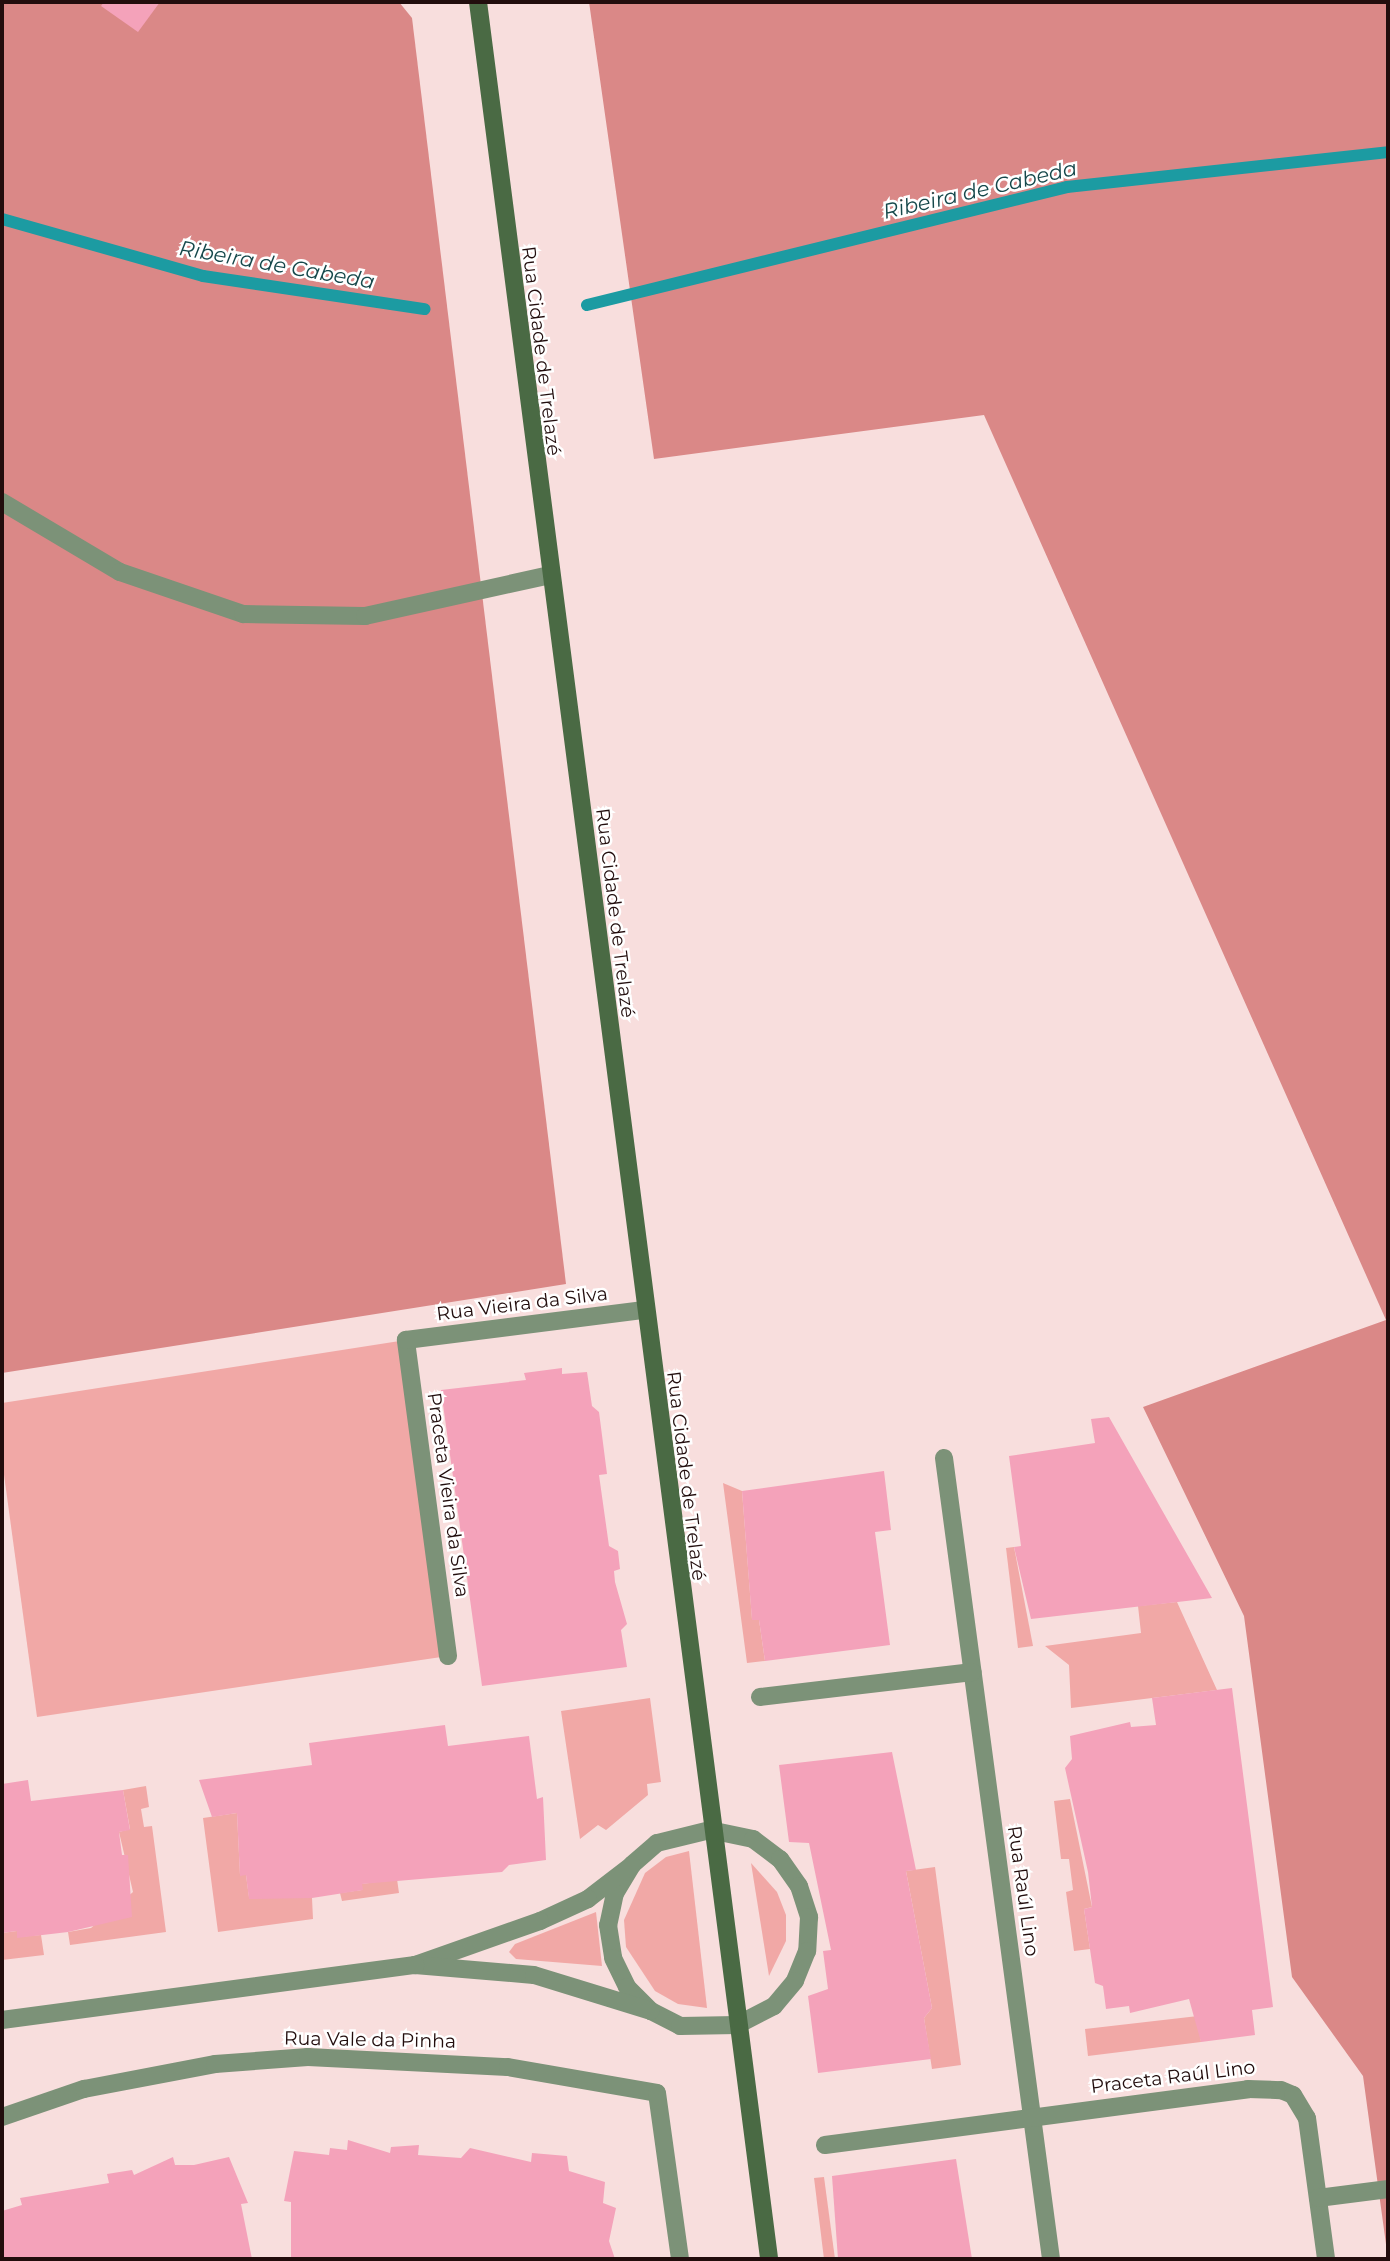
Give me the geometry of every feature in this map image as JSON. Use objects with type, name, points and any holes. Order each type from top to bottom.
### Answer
[{"type":"street","name":"Rua Cidade de Trelazé","points":[[478,2],[710,1830],[769,2259]]},
{"type":"street","points":[[2,502],[121,572],[243,614],[365,616],[550,575]]},
{"type":"street","name":"Rua Vieira da Silva","points":[[406,1340],[644,1310]]},
{"type":"street","name":"Praceta Vieira da Silva","points":[[406,1340],[448,1656]]},
{"type":"street","name":"Rua Raúl Lino","points":[[944,1458],[1051,2259]]},
{"type":"street","points":[[760,1697],[973,1672]]},
{"type":"street","points":[[2,2020],[415,1965],[540,1922],[588,1899],[657,1843],[710,1830],[753,1839],[780,1859],[799,1886],[809,1917],[807,1951],[795,1981],[774,2006],[737,2025],[680,2026],[650,2011],[534,1975],[415,1965]]},
{"type":"street","points":[[632,1865],[615,1893],[608,1925],[618,1968],[650,2011]]},
{"type":"street","name":"Rua Vale da Pinha","points":[[2,2117],[84,2089],[215,2064],[309,2057],[508,2067],[657,2093],[680,2259]]},
{"type":"street","name":"Praceta Raúl Lino","points":[[1032,2115],[1281,2090],[1293,2095],[1307,2118],[1326,2259]]},
{"type":"street","points":[[825,2145],[1032,2115]]},
{"type":"street","points":[[1318,2198],[1388,2189]]},
{"type":"shaded area","points":[[2,2],[399,2],[412,18],[566,1284],[2,1373]]},
{"type":"shaded area","points":[[589,2],[1388,2],[1388,2259],[1363,2076],[1292,1977],[1244,1616],[1143,1407],[1386,1320],[984,415],[654,459]]},
{"type":"shaded area","points":[[406,1340],[448,1656],[37,1717],[2,1460],[2,1403]]},
{"type":"shaded area","points":[[723,1483],[742,1491],[752,1619],[759,1620],[765,1661],[747,1663]]},
{"type":"shaded area","points":[[1014,1547],[1033,1646],[1018,1648],[1006,1548]]},
{"type":"shaded area","points":[[1177,1602],[1217,1690],[1071,1708],[1069,1665],[1045,1646],[1141,1633],[1138,1606]]},
{"type":"shaded area","points":[[650,1698],[661,1782],[647,1784],[648,1795],[606,1830],[598,1825],[580,1839],[561,1711]]},
{"type":"shaded area","points":[[146,1786],[149,1807],[141,1809],[144,1827],[152,1826],[166,1932],[70,1945],[68,1932],[91,1928],[133,1892],[119,1832],[130,1829],[123,1790]]},
{"type":"shaded area","points":[[1070,1799],[1092,1907],[1084,1909],[1090,1949],[1074,1951],[1066,1892],[1073,1890],[1069,1859],[1061,1859],[1054,1801]]},
{"type":"shaded area","points":[[237,1813],[240,1875],[246,1875],[249,1897],[312,1898],[313,1919],[218,1932],[203,1818]]},
{"type":"shaded area","points":[[689,1851],[707,2008],[678,2004],[655,1991],[626,1947],[624,1920],[645,1873],[666,1857]]},
{"type":"shaded area","points":[[751,1863],[777,1892],[786,1915],[786,1941],[769,1976]]},
{"type":"shaded area","points":[[935,1867],[961,2065],[932,2069],[924,2018],[932,2008],[906,1871]]},
{"type":"shaded area","points":[[397,1879],[399,1893],[342,1901],[340,1893],[362,1890],[362,1884]]},
{"type":"shaded area","points":[[596,1912],[602,1966],[516,1959],[509,1952],[515,1944]]},
{"type":"shaded area","points":[[17,1931],[17,1937],[41,1935],[44,1955],[2,1960],[2,1933]]},
{"type":"shaded area","points":[[1198,2016],[1201,2042],[1088,2056],[1085,2029]]},
{"type":"shaded area","points":[[824,2177],[835,2259],[824,2259],[814,2178]]},
{"type":"building","points":[[104,2],[160,2],[138,32],[101,6]]},
{"type":"building","points":[[562,1368],[562,1374],[587,1372],[592,1406],[599,1412],[607,1474],[599,1475],[609,1546],[618,1551],[620,1569],[614,1571],[627,1624],[621,1630],[627,1667],[482,1686],[441,1390],[526,1380],[524,1373]]},
{"type":"building","points":[[1109,1417],[1212,1598],[1031,1619],[1014,1547],[1021,1546],[1009,1456],[1095,1443],[1091,1419]]},
{"type":"building","points":[[884,1471],[891,1530],[875,1532],[890,1645],[765,1661],[759,1620],[752,1620],[742,1491]]},
{"type":"building","points":[[1232,1688],[1273,2007],[1252,2010],[1255,2035],[1201,2042],[1189,1999],[1130,2013],[1129,2006],[1106,2009],[1103,1986],[1095,1983],[1084,1909],[1092,1907],[1088,1872],[1065,1768],[1072,1759],[1070,1736],[1130,1722],[1131,1727],[1156,1725],[1152,1698]]},
{"type":"building","points":[[445,1725],[448,1746],[529,1736],[537,1799],[543,1797],[546,1860],[509,1865],[502,1872],[362,1884],[363,1890],[312,1898],[249,1899],[246,1875],[240,1876],[237,1813],[212,1817],[199,1780],[312,1765],[309,1743]]},
{"type":"building","points":[[892,1752],[916,1870],[906,1871],[932,2008],[924,2018],[931,2059],[818,2073],[808,1996],[828,1989],[823,1951],[831,1950],[809,1843],[789,1842],[779,1765]]},
{"type":"building","points":[[28,1780],[31,1801],[123,1790],[130,1830],[119,1832],[122,1855],[128,1855],[132,1917],[68,1932],[17,1938],[17,1931],[2,1933],[2,1784]]},
{"type":"building","points":[[348,2140],[390,2153],[391,2147],[419,2145],[418,2155],[461,2158],[470,2148],[531,2162],[532,2153],[567,2156],[569,2171],[605,2182],[603,2203],[616,2208],[609,2241],[615,2259],[291,2259],[291,2202],[284,2201],[294,2151],[329,2155],[330,2148],[347,2150]]},
{"type":"building","points":[[173,2157],[175,2165],[194,2165],[229,2157],[248,2203],[241,2204],[252,2259],[2,2259],[2,2211],[22,2205],[20,2198],[109,2183],[107,2174],[132,2170],[134,2175]]},
{"type":"building","points":[[956,2159],[972,2259],[838,2259],[832,2176]]},
{"type":"waterway","name":"Ribeira de Cabeda","points":[[587,305],[1067,187],[1388,152]]},
{"type":"waterway","name":"Ribeira de Cabeda","points":[[2,219],[203,276],[425,309]]}]
